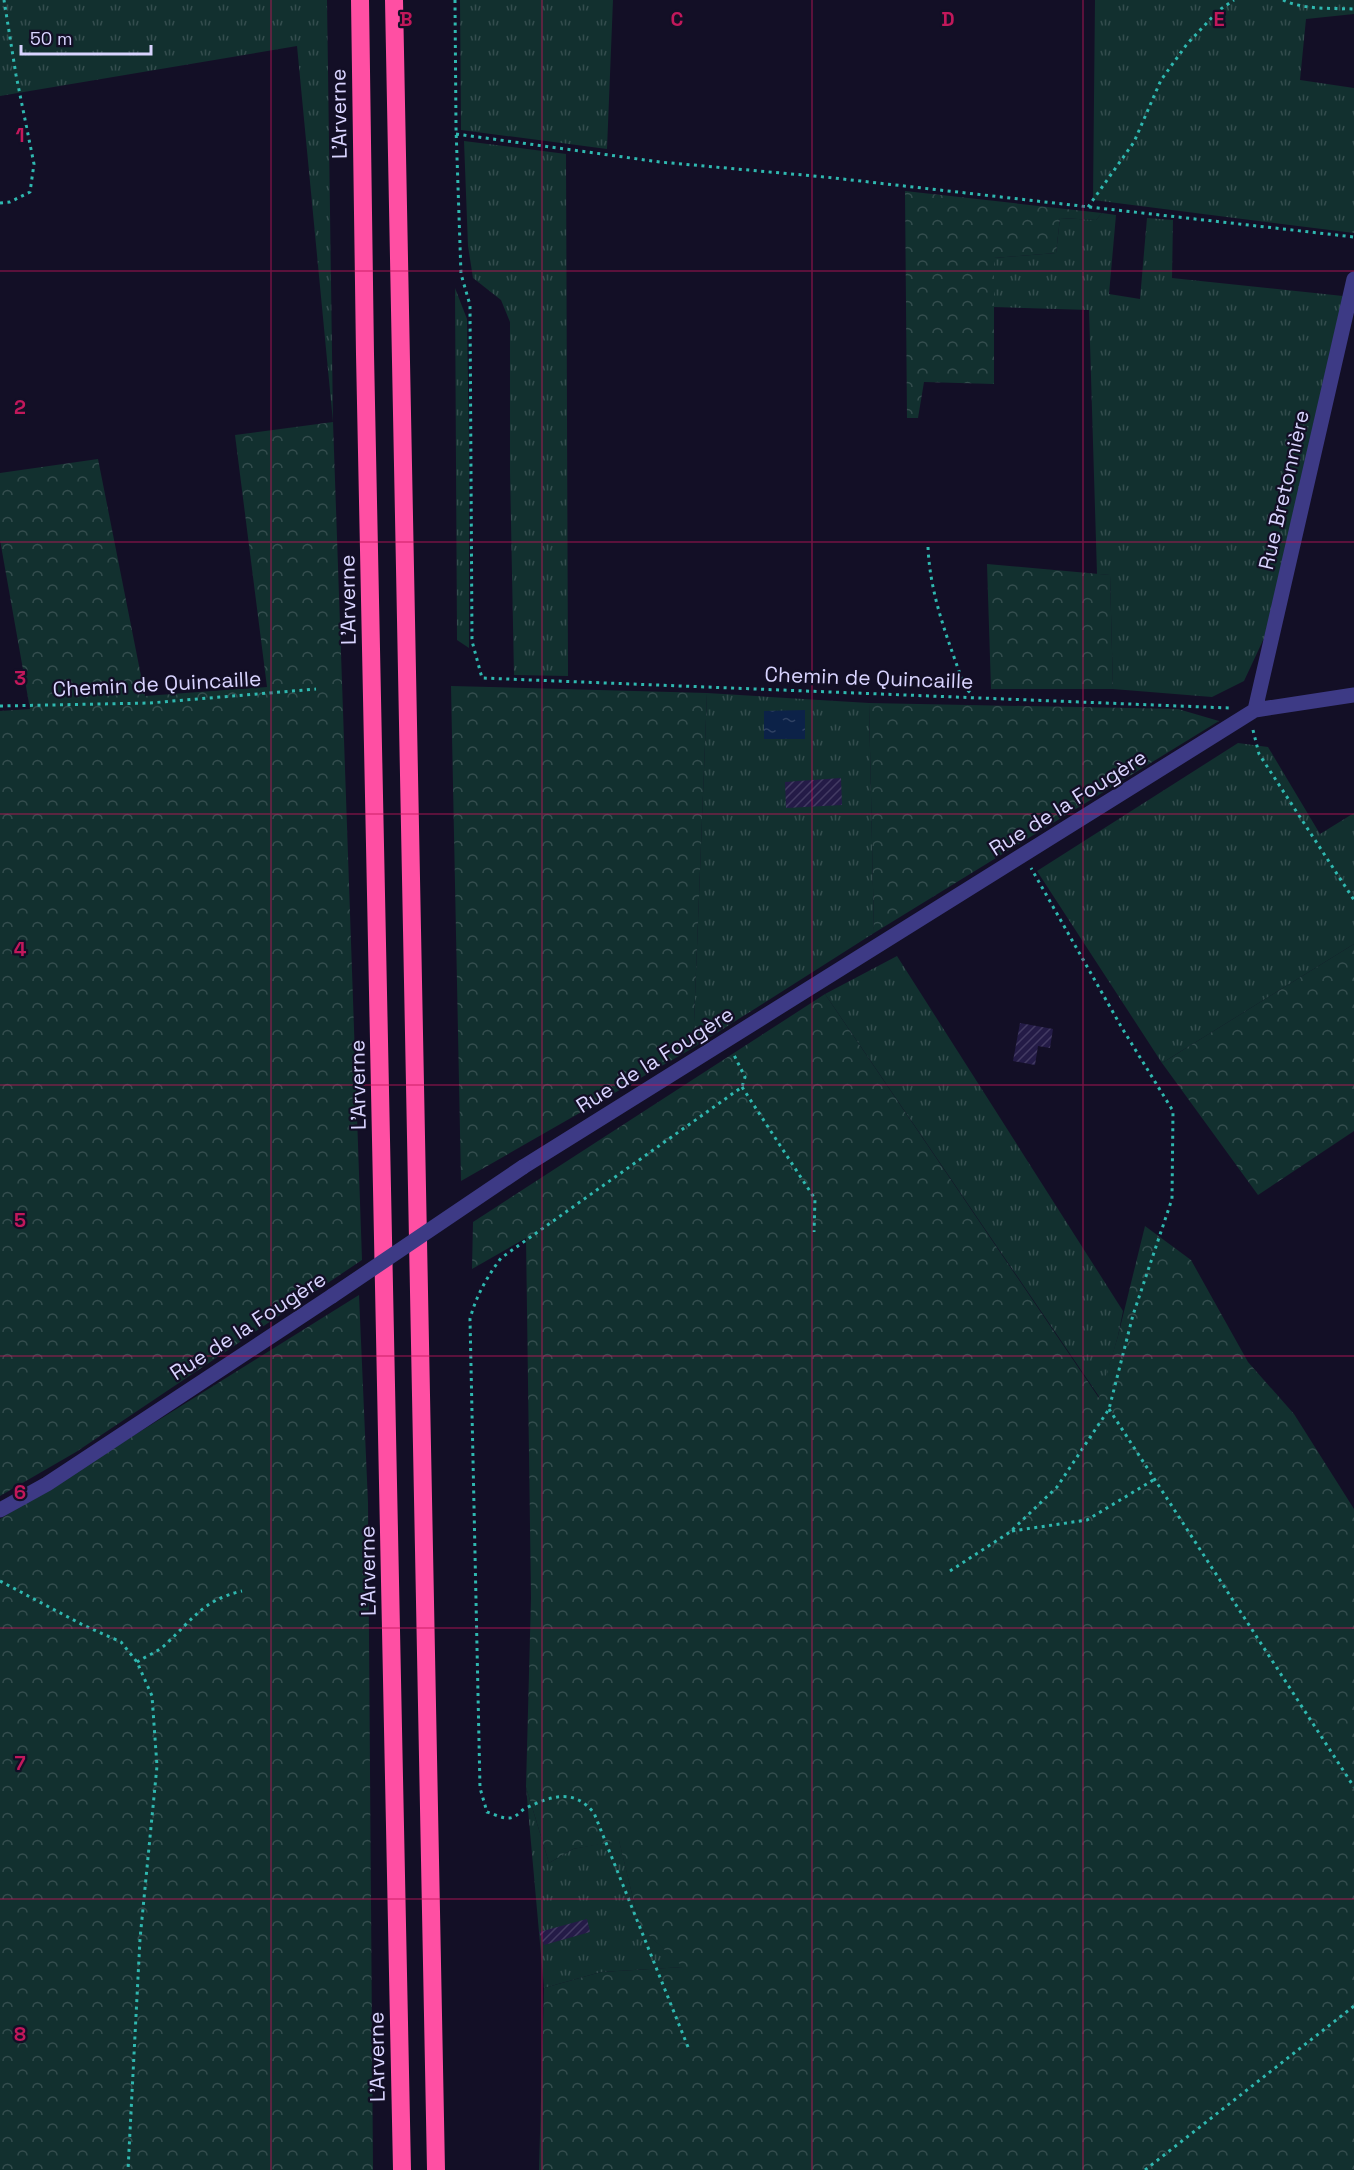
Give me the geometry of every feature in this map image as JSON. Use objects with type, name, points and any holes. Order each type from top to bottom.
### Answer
[{"type":"highway","name":"L'Arverne","points":[[360,0],[402,2170]]},
{"type":"highway","points":[[394,0],[436,2170]]},
{"type":"street","name":"Rue Bretonnière","points":[[1255,710],[1354,279]]},
{"type":"street","name":"Rue de la Fougère","points":[[0,1510],[47,1484],[523,1167],[1255,710],[1354,696]]},
{"type":"path","points":[[0,203],[10,202],[30,192],[34,164],[15,75],[4,0]]},
{"type":"path","points":[[455,0],[456,134],[660,162],[825,177],[1354,237]]},
{"type":"path","points":[[1088,207],[1134,142],[1161,80],[1195,35],[1218,11],[1234,0]]},
{"type":"path","points":[[1283,0],[1291,4],[1322,8],[1354,9]]},
{"type":"path","name":"Chemin de Quincaille","points":[[456,134],[461,274],[470,305],[472,641],[482,678],[1200,705],[1255,710]]},
{"type":"path","points":[[928,547],[929,570],[939,615],[965,688],[974,697]]},
{"type":"path","name":"Chemin de Quincaille","points":[[0,706],[150,703],[316,689]]},
{"type":"path","points":[[1252,728],[1259,754],[1354,900]]},
{"type":"path","points":[[950,1570],[1010,1532],[1058,1487],[1109,1409],[1133,1315],[1172,1199],[1173,1111],[1122,1028],[1023,856]]},
{"type":"path","points":[[688,2047],[594,1813],[586,1803],[576,1798],[562,1796],[546,1800],[508,1818],[487,1812],[482,1796],[470,1319],[484,1281],[501,1258],[742,1087],[745,1077],[726,1041]]},
{"type":"path","points":[[742,1087],[815,1199],[814,1232]]},
{"type":"path","points":[[1109,1409],[1354,1787]]},
{"type":"path","points":[[1010,1532],[1087,1520],[1155,1479]]},
{"type":"path","points":[[0,1581],[121,1642],[137,1662],[152,1696],[157,1766],[140,1939],[128,2170]]},
{"type":"path","points":[[137,1662],[164,1646],[195,1613],[219,1599],[242,1591]]},
{"type":"path","points":[[1145,2170],[1354,2006]]},
{"type":"green space","points":[[0,0],[327,0],[333,422],[297,46],[0,96]]},
{"type":"green space","points":[[460,0],[613,0],[607,149],[461,130]]},
{"type":"green space","points":[[1095,0],[1354,0],[1354,14],[1306,19],[1300,80],[1354,88],[1354,233],[1093,200]]},
{"type":"green space","points":[[464,141],[566,154],[568,676],[514,675],[510,322],[501,300],[473,278],[468,246]]},
{"type":"green space","points":[[905,191],[1102,213],[1096,220],[1060,218],[1056,253],[994,258],[994,384],[924,382],[918,418],[907,418]]},
{"type":"green space","points":[[1102,213],[1116,215],[1109,294],[1140,299],[1147,218],[1173,220],[1172,278],[1343,296],[1265,636],[1244,681],[1212,697],[1113,689],[1110,575],[1097,574],[1089,310],[993,307],[994,258],[1056,253],[1060,218],[1096,220]]},
{"type":"green space","points":[[455,288],[467,319],[469,648],[457,640]]},
{"type":"green space","points":[[333,422],[362,1260],[76,1452],[0,1496],[0,711],[30,709],[0,540],[0,473],[98,459],[145,696],[267,687],[235,435]]},
{"type":"green space","points":[[987,564],[1110,575],[1113,689],[991,689]]},
{"type":"green space","points":[[451,686],[707,693],[693,1048],[461,1181]]},
{"type":"green space","points":[[707,693],[869,703],[874,933],[693,1048]]},
{"type":"green space","points":[[869,703],[1178,709],[1219,721],[874,933]]},
{"type":"green space","points":[[1238,743],[1268,747],[1320,834],[1354,813],[1354,944],[1162,1063],[1037,871]]},
{"type":"green space","points":[[1354,944],[1354,1131],[1258,1195],[1162,1063]]},
{"type":"green space","points":[[897,956],[1123,1311],[1100,1398],[825,994]]},
{"type":"green space","points":[[825,994],[1099,1398],[1118,1336],[1145,1226],[1191,1260],[1248,1362],[1294,1414],[1354,1509],[1354,2170],[539,2170],[544,1988],[601,1972],[683,1967],[640,1927],[619,1841],[573,1849],[549,1863],[526,1787],[531,1598],[526,1238],[472,1269],[473,1222]]},
{"type":"green space","points":[[359,1295],[368,1503],[373,2170],[0,2170],[0,1519]]},
{"type":"green space","points":[[526,1787],[549,1863],[573,1849],[619,1840],[640,1927],[684,1967],[601,1972],[544,1988]]},
{"type":"water","points":[[805,710],[805,739],[764,739],[764,711]]},
{"type":"building","points":[[841,778],[842,805],[786,808],[785,782]]},
{"type":"building","points":[[1020,1023],[1053,1029],[1050,1048],[1038,1046],[1035,1065],[1013,1061]]},
{"type":"building","points":[[587,1919],[590,1932],[544,1945],[539,1932]]}]
